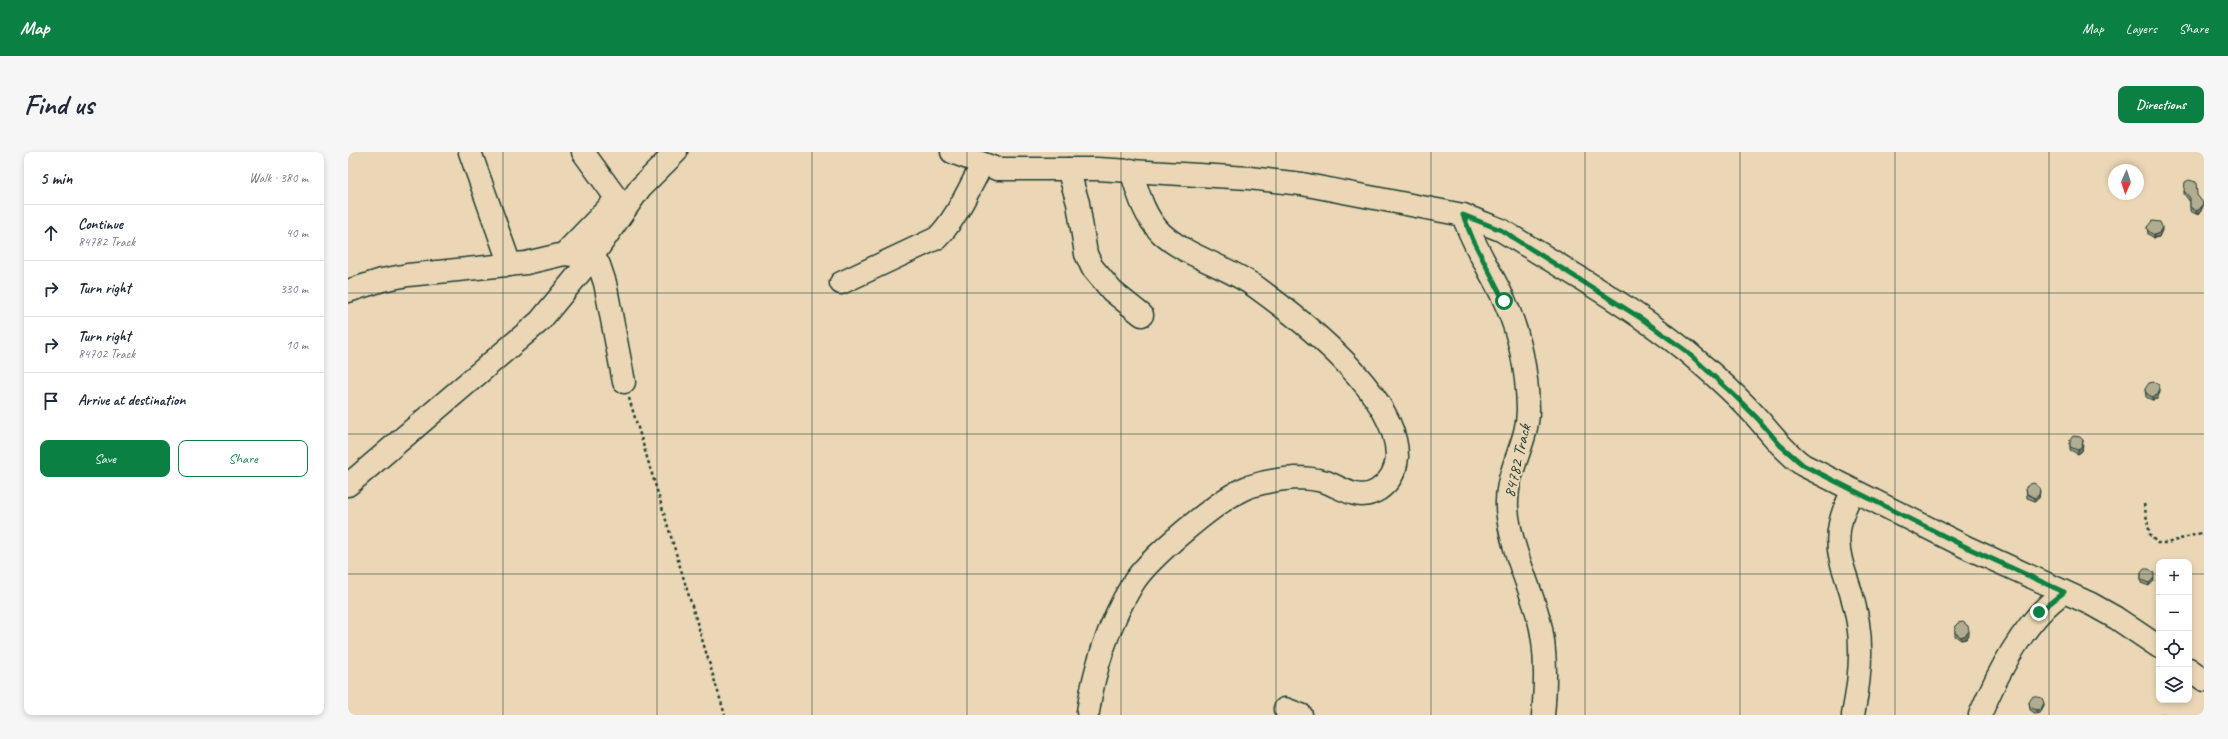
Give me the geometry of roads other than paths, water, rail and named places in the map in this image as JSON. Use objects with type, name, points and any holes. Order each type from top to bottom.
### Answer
[{"type":"street","points":[[470,152],[510,265]]},
{"type":"street","points":[[583,152],[622,203]]},
{"type":"street","points":[[564,254],[640,188],[676,152]]},
{"type":"street","points":[[952,152],[997,169],[1131,170],[1249,178],[1302,184],[1463,215],[1501,230],[1642,319],[1686,351],[1733,394],[1791,456],[1818,474],[2009,568],[2064,592],[2116,618],[2156,645]]},
{"type":"street","points":[[841,283],[937,238],[947,228],[982,164]]},
{"type":"street","points":[[1068,169],[1078,203],[1086,254],[1092,268],[1112,291],[1142,315]]},
{"type":"street","points":[[1088,712],[1096,671],[1111,630],[1132,584],[1149,562],[1207,513],[1232,495],[1248,487],[1272,481],[1311,479],[1324,482],[1356,496],[1367,495],[1386,484],[1397,464],[1396,437],[1390,422],[1370,390],[1323,341],[1256,287],[1221,266],[1176,244],[1162,234],[1146,213],[1131,170]]},
{"type":"street","points":[[348,485],[433,410],[496,360],[540,321],[564,294],[592,257],[622,203]]},
{"type":"street","name":"84782 Track","points":[[1463,215],[1473,240],[1512,320],[1524,370],[1528,410],[1526,425],[1509,481],[1507,515],[1512,544],[1533,600],[1543,641],[1545,677],[1543,715]]},
{"type":"street","points":[[348,291],[382,280],[408,275],[510,265],[564,254],[592,257],[599,265],[605,283],[624,382]]},
{"type":"street","points":[[1853,491],[1840,517],[1838,540],[1843,572],[1856,608],[1859,625],[1859,682],[1853,715]]},
{"type":"street","points":[[1980,715],[2029,625],[2049,602],[2064,592]]},
{"type":"street","points":[[2192,671],[2204,680]]}]
